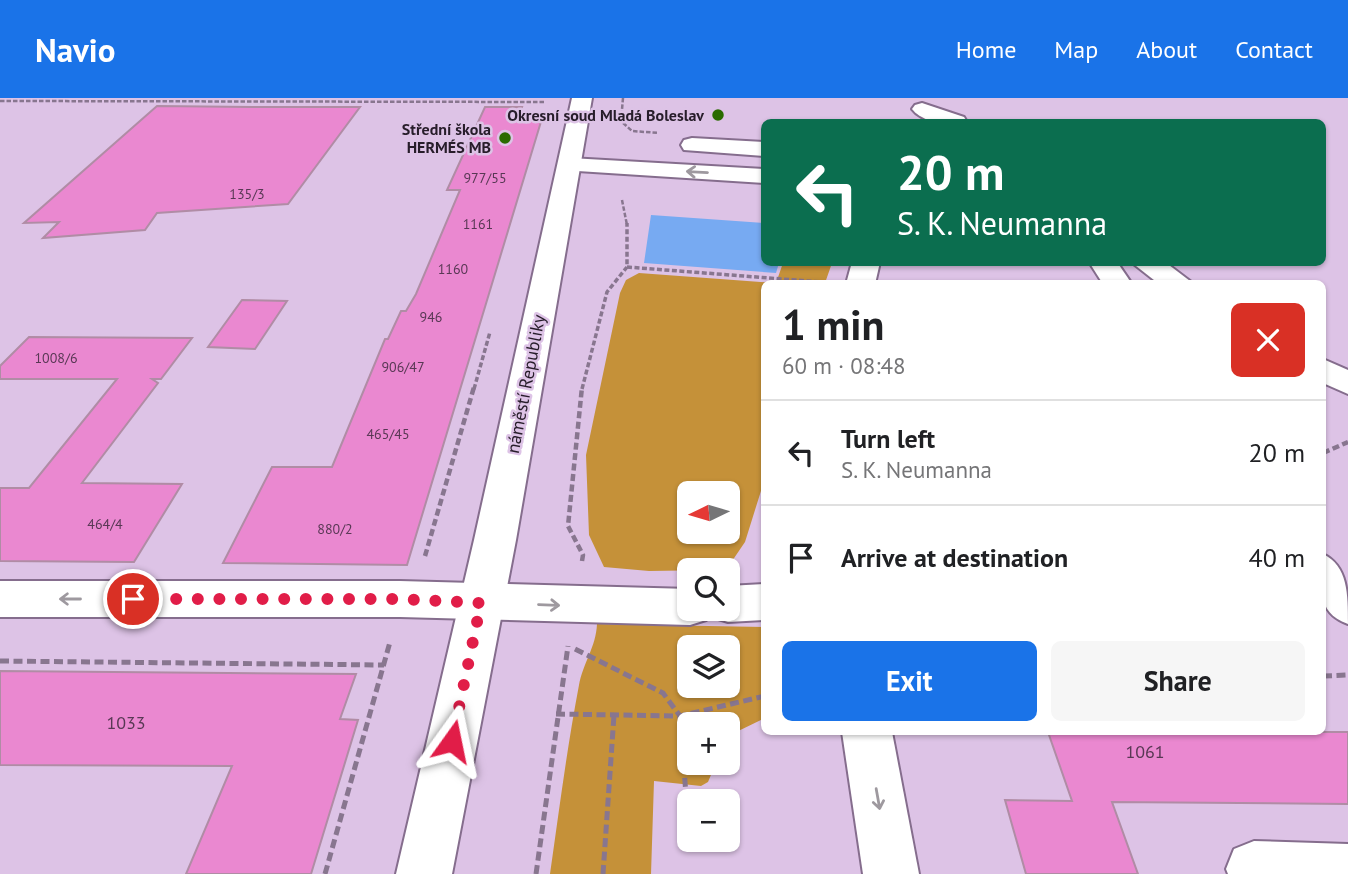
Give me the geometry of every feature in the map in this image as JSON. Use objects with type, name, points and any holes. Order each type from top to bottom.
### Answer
[{"type":"street","name":"náměstí Republiky","points":[[424,874],[572,156],[564,100]]},
{"type":"street","points":[[922,110],[948,119]]},
{"type":"street","points":[[572,156],[631,139]]},
{"type":"street","points":[[667,146],[761,149]]},
{"type":"street","points":[[572,156],[761,176]]},
{"type":"street","points":[[1151,266],[1174,280]]},
{"type":"street","points":[[1326,371],[1348,384]]},
{"type":"street","points":[[1326,575],[1348,606]]},
{"type":"street","points":[[0,599],[400,599],[677,607]]},
{"type":"street","points":[[740,603],[761,602]]},
{"type":"street","points":[[1326,620],[1348,620]]},
{"type":"street","points":[[868,735],[891,874]]},
{"type":"street","points":[[1256,874],[1254,869],[1348,872]]},
{"type":"path","points":[[623,98],[621,121],[631,139]]},
{"type":"path","points":[[0,101],[564,100]]},
{"type":"path","points":[[583,555],[568,526],[583,382],[607,292],[627,267],[627,220],[620,195]]},
{"type":"path","points":[[627,267],[796,280]]},
{"type":"path","points":[[325,874],[384,665],[406,573],[421,569],[492,325]]},
{"type":"path","points":[[1326,452],[1348,442]]},
{"type":"path","points":[[536,874],[556,715],[568,646],[663,693],[677,712]]},
{"type":"path","points":[[0,661],[384,665]]},
{"type":"path","points":[[1326,676],[1348,675]]},
{"type":"path","points":[[697,712],[761,697]]},
{"type":"path","points":[[556,715],[677,716]]},
{"type":"path","points":[[603,874],[614,715]]},
{"type":"shaded area","points":[[782,266],[831,266],[826,280],[777,280]]},
{"type":"shaded area","points":[[639,273],[761,282],[761,491],[745,542],[734,558],[677,558],[677,571],[604,567],[589,535],[586,455],[620,293],[626,280]]},
{"type":"shaded area","points":[[597,624],[761,627],[761,720],[740,730],[740,712],[677,712],[677,775],[711,775],[708,782],[701,786],[654,781],[651,874],[550,874],[583,669],[592,648]]},
{"type":"water","points":[[651,215],[761,223],[761,266],[778,266],[776,273],[644,263]]},
{"type":"building","points":[[157,106],[360,107],[288,204],[157,213],[145,230],[43,238],[59,222],[24,223]]},
{"type":"building","points":[[485,107],[522,107],[519,115],[543,115],[407,565],[223,563],[272,467],[332,467],[385,339],[388,339],[401,311],[406,311],[416,294],[460,190],[447,190]]},
{"type":"building","points":[[242,300],[287,301],[255,349],[208,347]]},
{"type":"building","points":[[29,337],[192,338],[161,379],[152,379],[158,383],[82,483],[182,484],[134,562],[0,561],[0,488],[29,488],[117,379],[0,379],[0,366]]},
{"type":"building","points":[[0,671],[356,674],[340,719],[358,720],[311,874],[186,874],[232,766],[0,765]]},
{"type":"building","points":[[1326,732],[1348,732],[1348,804],[1112,802],[1138,874],[1026,874],[1005,800],[1072,801],[1049,735],[1326,735]]},
{"type":"place","name":"Okresní soud Mladá Boleslav","points":[[718,115]]},
{"type":"place","name":"Střední škola HERMÉS MB","points":[[505,138]]},
{"type":"route","points":[[133,599],[400,599],[481,603],[452,741]]}]
